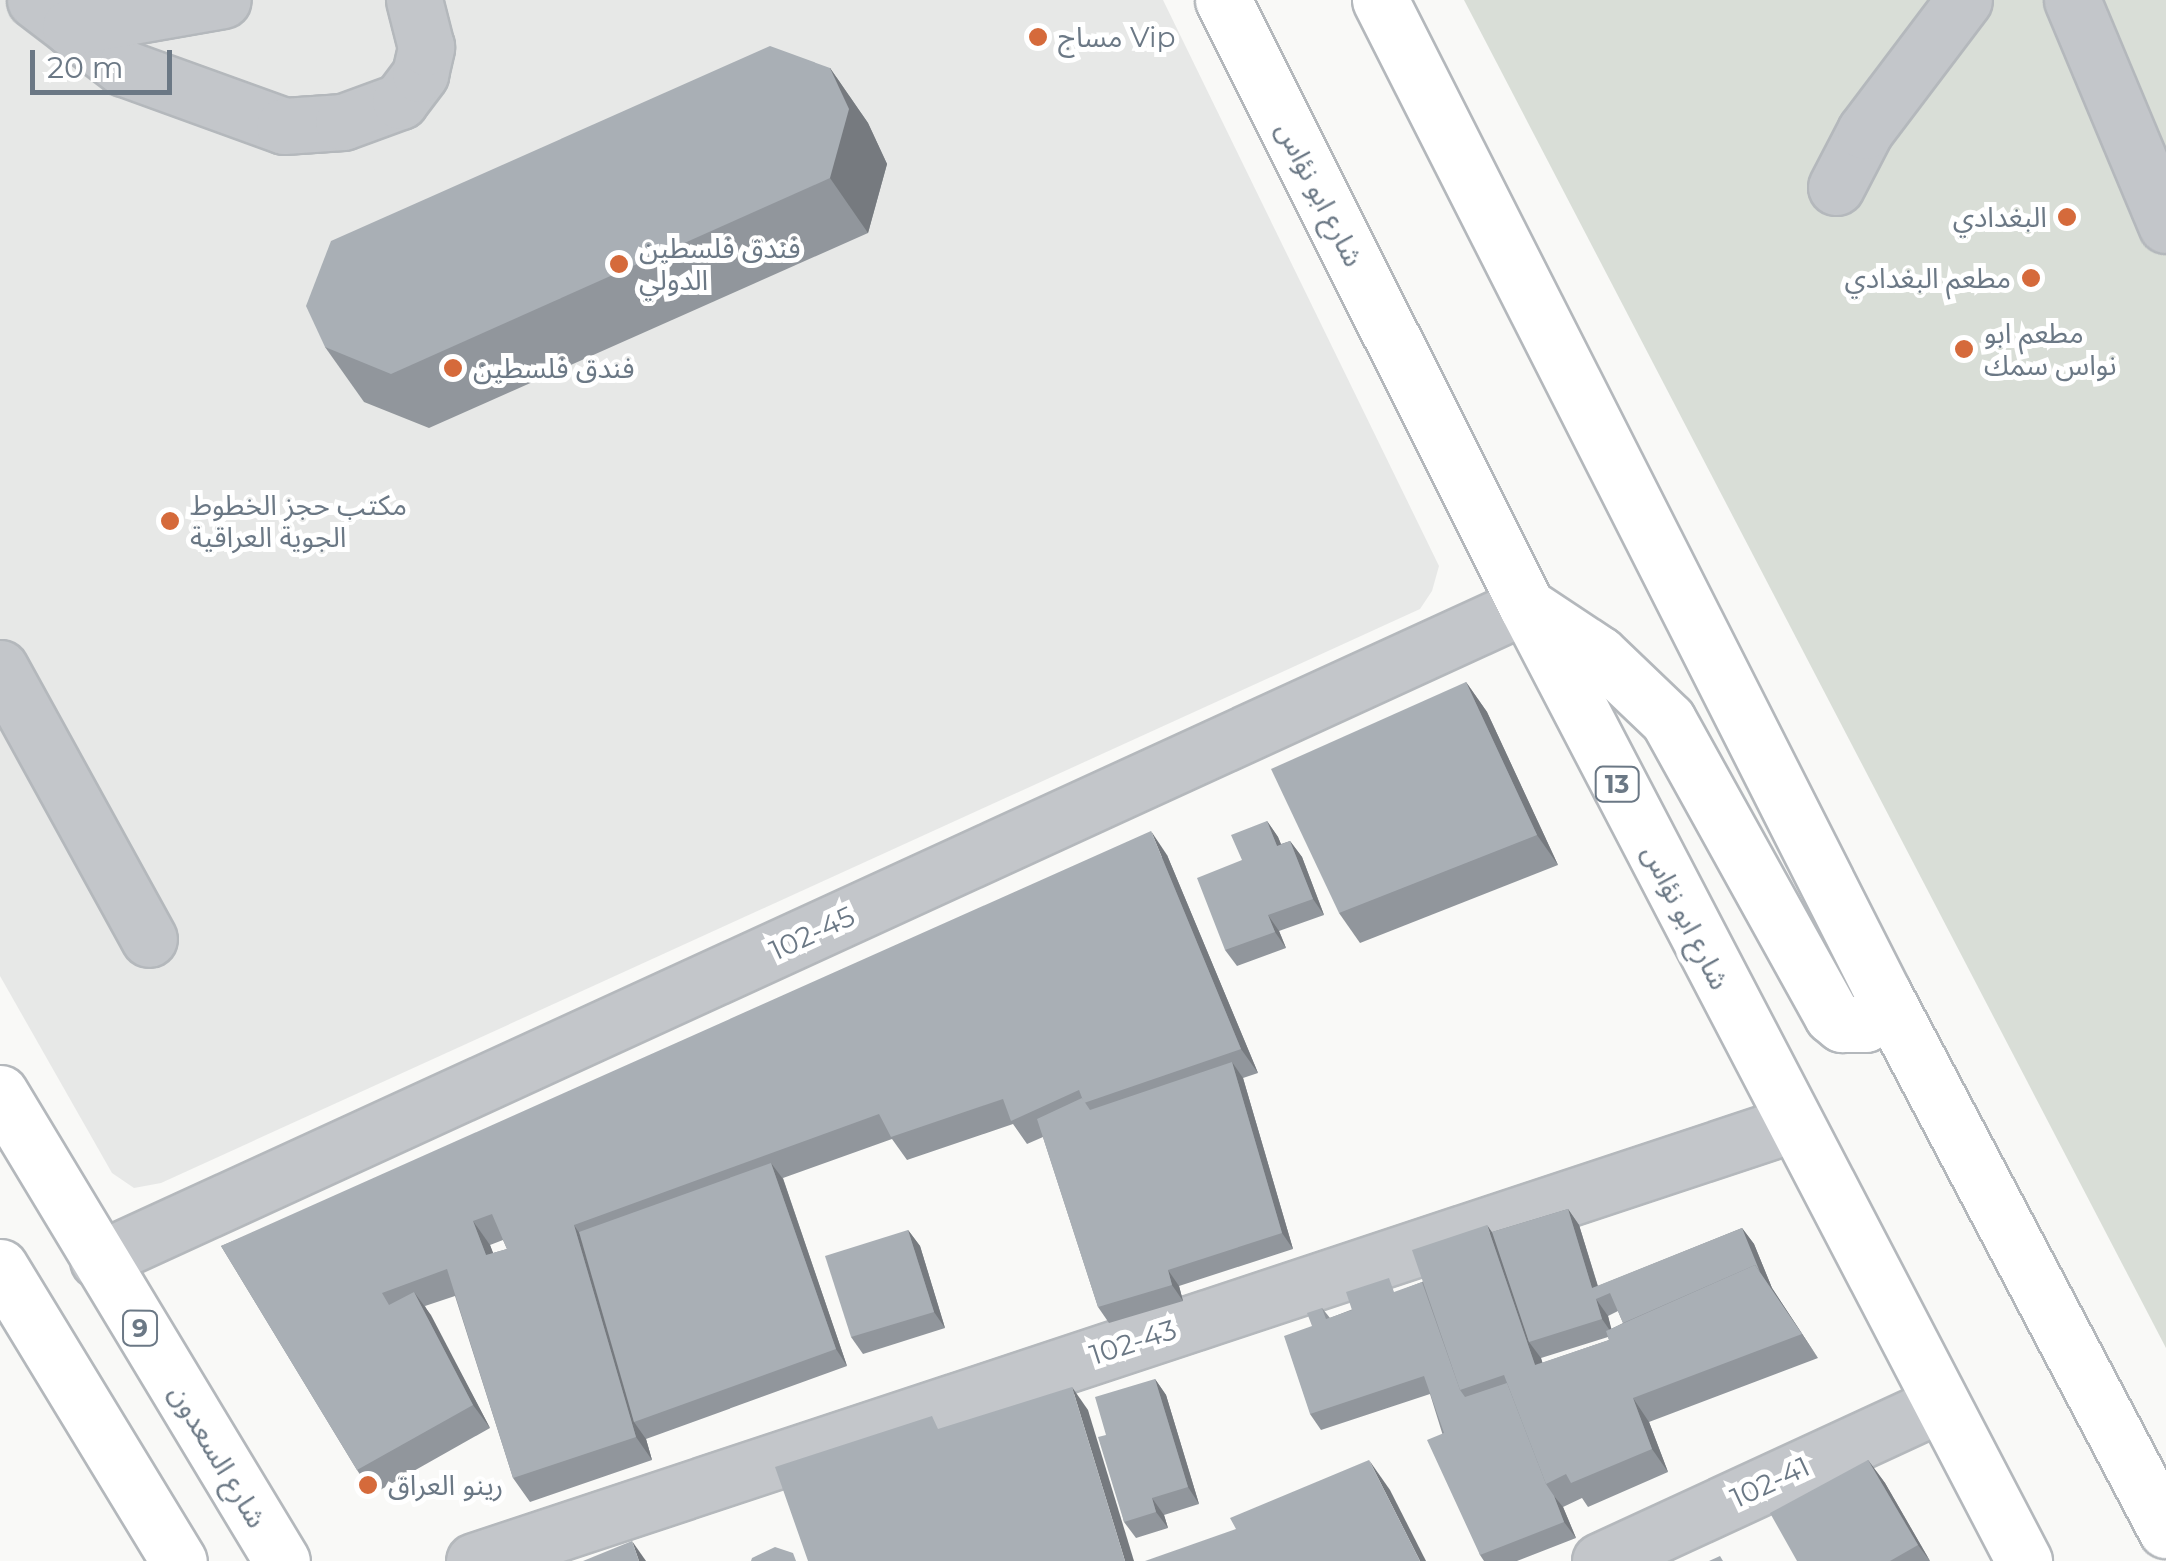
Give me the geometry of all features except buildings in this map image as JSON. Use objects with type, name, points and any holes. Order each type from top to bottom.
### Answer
[{"type":"main road","name":"شارع ابو نؤاس","points":[[1223,0],[1526,606],[1792,1124],[2024,1561]]},
{"type":"main road","points":[[1380,0],[1884,995],[2166,1530]]},
{"type":"main road","points":[[1526,606],[1600,654],[1668,720],[1832,1016],[1842,1024],[1866,1024],[1876,1018],[1884,995]]},
{"type":"main road","name":"شارع السعدون","points":[[0,1092],[282,1561]]},
{"type":"main road","points":[[6,1289],[179,1561]]},
{"type":"street","points":[[53,14],[222,0]]},
{"type":"street","points":[[53,14],[124,68],[200,99],[284,126],[343,122],[400,101],[420,74],[426,46],[414,0]]},
{"type":"street","points":[[1836,187],[1865,131],[1964,0]]},
{"type":"street","points":[[2072,0],[2166,224]]},
{"type":"street","name":"102-45","points":[[98,1260],[1526,606]]},
{"type":"street","points":[[0,668],[149,939]]},
{"type":"street","name":"102-43","points":[[474,1561],[1792,1124]]},
{"type":"street","name":"102-41","points":[[1600,1561],[1940,1404]]},
{"type":"shaded area","points":[[0,0],[1163,0],[1439,566],[1432,591],[1420,609],[161,1183],[134,1188],[112,1173],[0,976]]},
{"type":"shaded area","points":[[1464,0],[2166,0],[2166,1348]]},
{"type":"place","name":"مساج Vip","points":[[1038,37]]},
{"type":"place","name":"البغدادي","points":[[2067,217]]},
{"type":"place","name":"فندق فلسطين الدولي","points":[[619,264]]},
{"type":"place","name":"مطعم البغدادي","points":[[2031,278]]},
{"type":"place","name":"مطعم ابو نواس سمك","points":[[1964,349]]},
{"type":"place","name":"فندق فلسطين","points":[[453,368]]},
{"type":"place","name":"مكتب حجز الخطوط الجوية العراقية","points":[[170,521]]},
{"type":"place","name":"رينو العراق","points":[[368,1485]]}]
